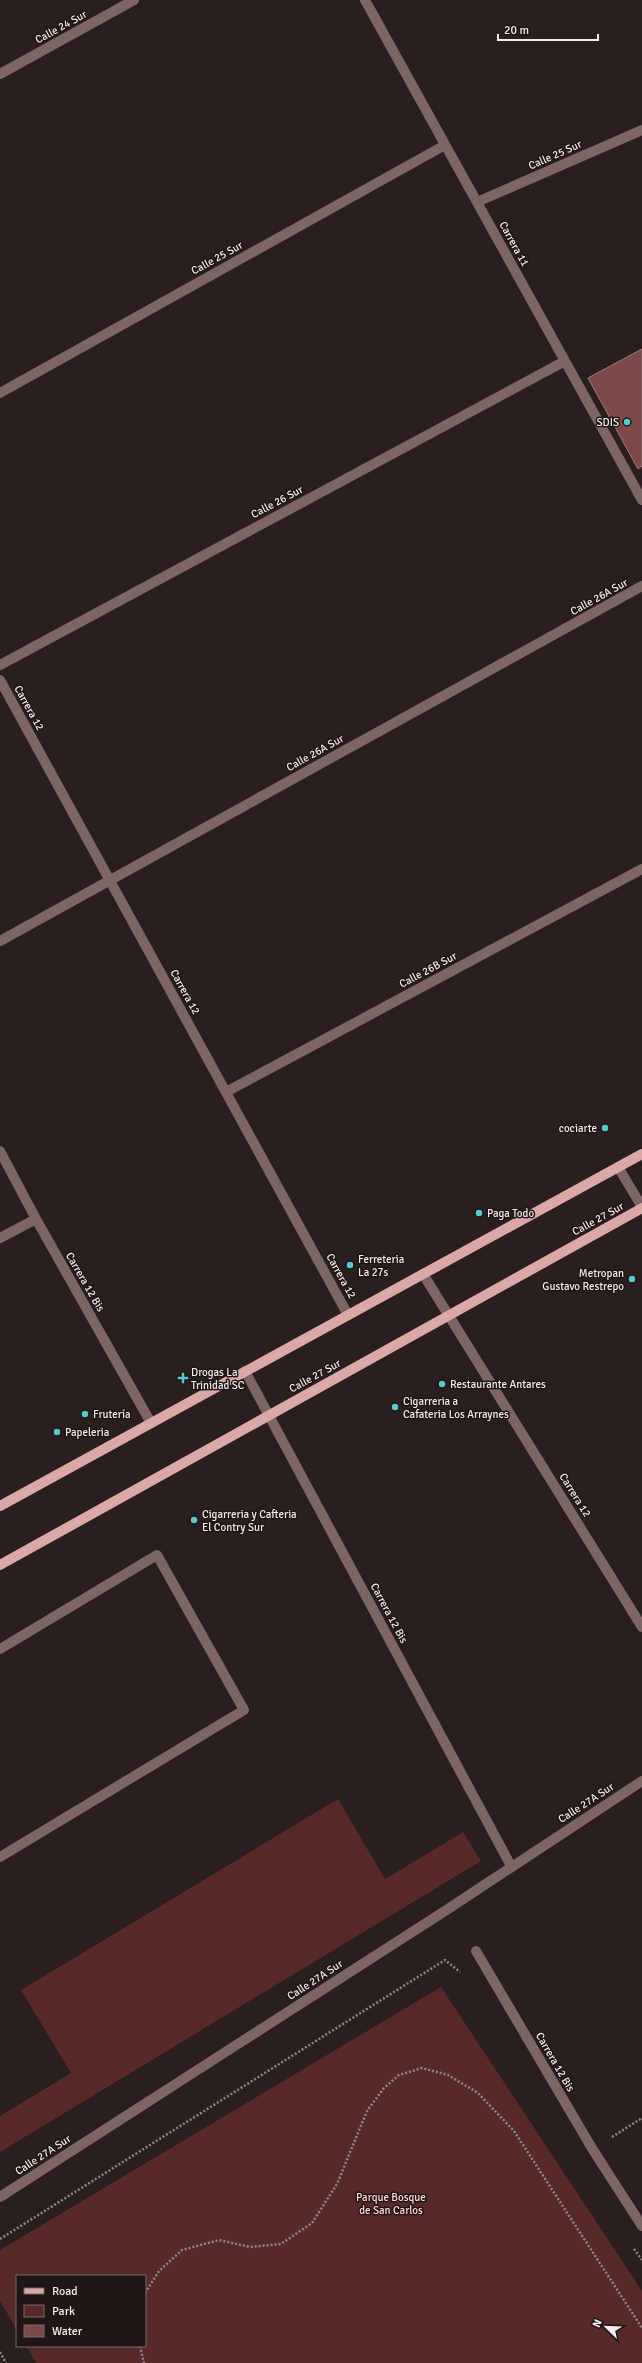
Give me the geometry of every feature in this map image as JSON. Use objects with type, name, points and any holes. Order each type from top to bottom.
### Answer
[{"type":"main road","points":[[0,1506],[642,1154]]},
{"type":"main road","name":"Calle 27 Sur","points":[[0,1565],[642,1208]]},
{"type":"street","name":"Calle 24 Sur","points":[[0,74],[134,0]]},
{"type":"street","name":"Carrera 11","points":[[365,0],[642,500]]},
{"type":"street","name":"Calle 25 Sur","points":[[477,202],[642,130]]},
{"type":"street","name":"Calle 25 Sur","points":[[0,393],[445,145]]},
{"type":"street","name":"Calle 26 Sur","points":[[0,665],[565,361]]},
{"type":"street","name":"Calle 26A Sur","points":[[0,941],[642,586]]},
{"type":"street","name":"Carrera 12","points":[[0,680],[348,1315]]},
{"type":"street","name":"Calle 26B Sur","points":[[226,1092],[642,868]]},
{"type":"street","name":"Carrera 12 Bis","points":[[0,1151],[36,1219],[151,1423]]},
{"type":"street","points":[[618,1167],[642,1208]]},
{"type":"street","points":[[0,1238],[36,1219]]},
{"type":"street","name":"Carrera 12","points":[[423,1274],[642,1627]]},
{"type":"street","name":"Carrera 12 Bis","points":[[245,1372],[270,1414],[511,1866]]},
{"type":"street","points":[[0,1649],[157,1556],[244,1710],[0,1857]]},
{"type":"street","name":"Calle 27A Sur","points":[[0,2197],[448,1909],[642,1781]]},
{"type":"street","name":"Carrera 12 Bis","points":[[476,1951],[593,2150],[642,2226]]},
{"type":"path","points":[[0,2239],[445,1960]]},
{"type":"path","points":[[146,2291],[159,2271],[182,2250],[219,2240],[250,2247],[281,2244],[312,2223],[337,2184],[367,2111],[384,2088],[399,2075],[422,2068],[448,2075],[478,2093],[514,2131],[642,2328]]},
{"type":"path","points":[[593,2150],[642,2118]]},
{"type":"path","points":[[140,2347],[144,2363]]},
{"type":"path","points":[[0,2352],[6,2363]]},
{"type":"green space","points":[[338,1799],[385,1879],[463,1832],[481,1861],[0,2152],[0,2116],[71,2073],[21,1990]]},
{"type":"green space","name":"Parque Bosque de San Carlos","points":[[441,1987],[642,2291],[642,2363],[36,2363],[27,2347],[146,2347],[146,2275],[16,2275],[16,2328],[0,2301],[0,2250]]},
{"type":"water","name":"SDIS","points":[[642,349],[642,466],[638,469],[588,378]]},
{"type":"place","name":"SDIS","points":[[627,422]]},
{"type":"place","name":"cociarte","points":[[605,1128]]},
{"type":"place","name":"Paga Todo","points":[[479,1213]]},
{"type":"place","name":"Ferreteria La 27s","points":[[350,1265]]},
{"type":"place","name":"Metropan Gustavo Restrepo","points":[[632,1279]]},
{"type":"place","name":"Drogas La Trinidad SC","points":[[183,1378]]},
{"type":"place","name":"Restaurante Antares","points":[[442,1384]]},
{"type":"place","name":"Cigarreria a Cafateria Los Arraynes","points":[[395,1407]]},
{"type":"place","name":"Frutería","points":[[85,1414]]},
{"type":"place","name":"Papeleria","points":[[57,1432]]},
{"type":"place","name":"Cigarreria y Cafteria El Contry Sur","points":[[194,1520]]}]
